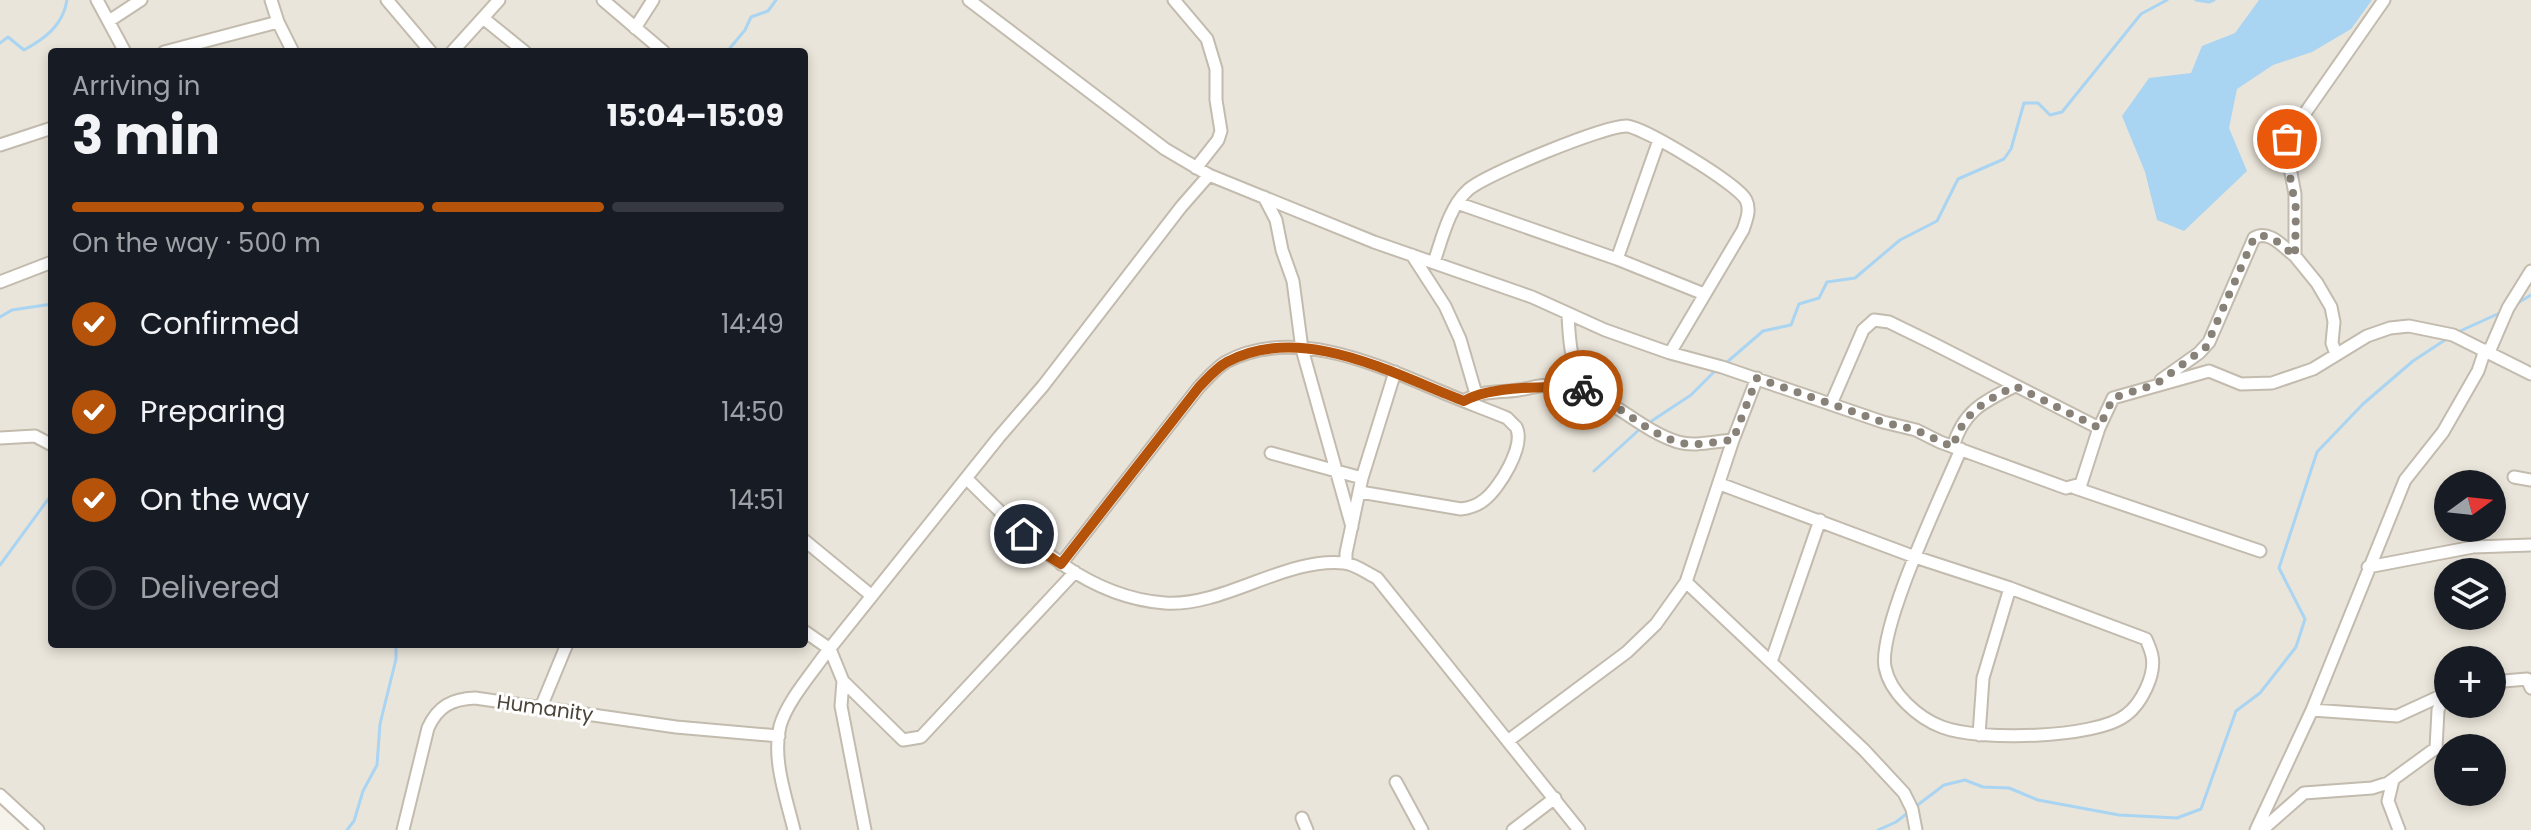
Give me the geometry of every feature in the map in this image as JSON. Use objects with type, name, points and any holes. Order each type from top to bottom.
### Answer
[{"type":"street","points":[[97,0],[123,48]]},
{"type":"street","points":[[109,21],[141,0]]},
{"type":"street","points":[[271,0],[291,48]]},
{"type":"street","points":[[387,0],[428,48]]},
{"type":"street","points":[[456,48],[499,0]]},
{"type":"street","points":[[603,0],[659,48]]},
{"type":"street","points":[[635,28],[653,0]]},
{"type":"street","points":[[969,0],[1165,149],[1209,175],[1412,255],[1532,297],[1568,315],[1670,353],[1916,430],[2066,488],[2075,488],[2260,551]]},
{"type":"street","points":[[1174,0],[1207,39],[1216,69],[1216,100],[1221,131],[1218,140],[1196,168]]},
{"type":"street","points":[[2295,256],[2296,209],[2286,155],[2287,139],[2384,0]]},
{"type":"street","points":[[483,18],[520,48]]},
{"type":"street","points":[[179,48],[278,22]]},
{"type":"street","points":[[1434,262],[1457,203],[1468,189],[1495,173],[1606,130],[1622,126],[1638,128],[1725,182],[1742,194],[1747,202],[1748,214],[1743,230],[1670,353]]},
{"type":"street","points":[[0,145],[48,129]]},
{"type":"street","points":[[1617,259],[1659,140]]},
{"type":"street","points":[[794,830],[781,779],[779,736],[781,723],[792,704],[830,649],[1209,175]]},
{"type":"street","points":[[1264,197],[1276,220],[1293,281],[1302,349],[1352,527]]},
{"type":"street","points":[[1457,203],[1617,259],[1704,294]]},
{"type":"street","points":[[2156,384],[2199,353],[2209,342],[2254,238],[2260,235],[2267,235],[2295,256],[2317,283],[2331,307],[2334,322],[2332,343],[2336,354]]},
{"type":"street","points":[[1412,255],[1445,306],[1460,339],[1476,394]]},
{"type":"street","points":[[0,282],[48,264]]},
{"type":"street","points":[[2263,829],[2368,567],[2410,472],[2443,432],[2478,371],[2508,308],[2531,271]]},
{"type":"street","points":[[1568,315],[1569,350],[1574,368],[1591,393]]},
{"type":"street","points":[[1831,404],[1863,330],[1874,320],[1889,322],[2099,428]]},
{"type":"street","points":[[2075,488],[2081,484],[2099,428],[2113,398],[2156,384],[2209,371],[2241,384],[2272,383],[2313,369],[2367,336],[2390,328],[2409,326],[2453,335],[2531,374]]},
{"type":"street","points":[[1061,564],[1199,387],[1224,363],[1246,354],[1302,349],[1340,355],[1395,372],[1507,418],[1516,427],[1519,437],[1516,452],[1507,470],[1486,499],[1473,507],[1461,509],[1360,492]]},
{"type":"street","points":[[2514,366],[2531,363]]},
{"type":"street","points":[[1346,563],[1362,478],[1395,372]]},
{"type":"street","points":[[1509,740],[1627,652],[1656,624],[1686,582],[1757,378]]},
{"type":"street","points":[[1464,401],[1476,394],[1550,385],[1591,393],[1680,443],[1692,445],[1733,440]]},
{"type":"street","points":[[1720,484],[1915,557],[2010,588],[2146,639],[2153,657],[2151,675],[2139,701],[2127,715],[2107,726],[2076,732],[1979,735],[1942,727],[1920,715],[1894,689],[1885,666],[1888,636],[1915,557],[1957,448],[1958,428],[1973,410],[2015,386]]},
{"type":"street","points":[[0,438],[35,436],[48,443]]},
{"type":"street","points":[[1271,453],[1362,478]]},
{"type":"street","points":[[2514,477],[2531,480]]},
{"type":"street","points":[[967,479],[1044,553],[1090,582],[1127,595],[1164,603],[1199,599],[1311,566],[1346,563],[1377,578],[1579,830]]},
{"type":"street","points":[[1771,662],[1820,520]]},
{"type":"street","points":[[808,543],[872,596]]},
{"type":"street","points":[[2368,567],[2473,547],[2531,545]]},
{"type":"street","points":[[808,634],[830,649],[843,681],[903,740],[921,737],[1075,572]]},
{"type":"street","points":[[1686,582],[1864,750],[1904,793],[1912,809],[1916,830]]},
{"type":"street","points":[[1979,735],[1983,678],[2010,588]]},
{"type":"street","points":[[541,707],[565,648]]},
{"type":"street","points":[[2506,681],[2527,679],[2531,688]]},
{"type":"street","points":[[843,681],[841,706],[865,830]]},
{"type":"street","name":"Humanity","points":[[403,830],[434,714],[444,705],[461,699],[475,698],[676,727],[779,736]]},
{"type":"street","points":[[2312,710],[2397,716],[2434,699]]},
{"type":"street","points":[[2263,829],[2304,793],[2372,788],[2393,780],[2436,748],[2438,718]]},
{"type":"street","points":[[2393,780],[2388,801],[2399,830]]},
{"type":"street","points":[[1396,782],[1422,830]]},
{"type":"street","points":[[0,795],[38,830]]},
{"type":"street","points":[[1513,830],[1555,798]]},
{"type":"street","points":[[1302,818],[1307,830]]},
{"type":"shaded area","points":[[0,0],[2531,0],[2531,830],[27,830],[0,806]]},
{"type":"water","points":[[2259,0],[2372,0],[2351,29],[2312,52],[2273,65],[2237,89],[2229,128],[2247,171],[2184,231],[2157,220],[2145,172],[2122,116],[2149,78],[2191,73],[2202,46],[2235,33]]},
{"type":"waterway","points":[[0,43],[8,37],[24,50],[32,45],[57,24],[67,0]]},
{"type":"waterway","points":[[730,48],[751,17],[768,11],[776,0]]},
{"type":"waterway","points":[[1726,363],[1763,331],[1791,325],[1799,304],[1819,298],[1827,282],[1855,278],[1900,240],[1937,221],[1958,179],[2004,159],[2011,149],[2024,103],[2038,103],[2050,115],[2062,112],[2141,14],[2167,0]]},
{"type":"waterway","points":[[2196,0],[2214,0]]},
{"type":"waterway","points":[[2516,304],[2531,295]]},
{"type":"waterway","points":[[0,317],[12,310],[48,305]]},
{"type":"waterway","points":[[2458,332],[2502,312]]},
{"type":"waterway","points":[[1915,807],[1944,785],[1965,780],[1983,787],[2009,788],[2038,800],[2119,815],[2177,818],[2201,809],[2236,711],[2260,693],[2296,647],[2305,619],[2279,568],[2317,452],[2363,404],[2413,361],[2448,338]]},
{"type":"waterway","points":[[1647,424],[1691,395],[1717,369]]},
{"type":"waterway","points":[[1594,471],[1641,428]]},
{"type":"waterway","points":[[0,565],[48,499]]},
{"type":"waterway","points":[[347,830],[354,821],[363,791],[377,765],[380,724],[396,648]]},
{"type":"waterway","points":[[1878,830],[1909,812]]},
{"type":"way so far","points":[[1583,390],[1606,399],[1671,439],[1692,445],[1733,440],[1757,378],[1883,422],[1916,430],[1953,447],[1958,428],[1973,410],[2015,386],[2099,428],[2113,398],[2156,384],[2206,347],[2254,238],[2267,235],[2295,256],[2295,194],[2286,155],[2287,139]]},
{"type":"route","points":[[1024,534],[1061,564],[1199,387],[1224,363],[1246,354],[1264,350],[1312,349],[1340,355],[1363,360],[1464,401],[1486,392],[1550,385],[1583,390]]}]
